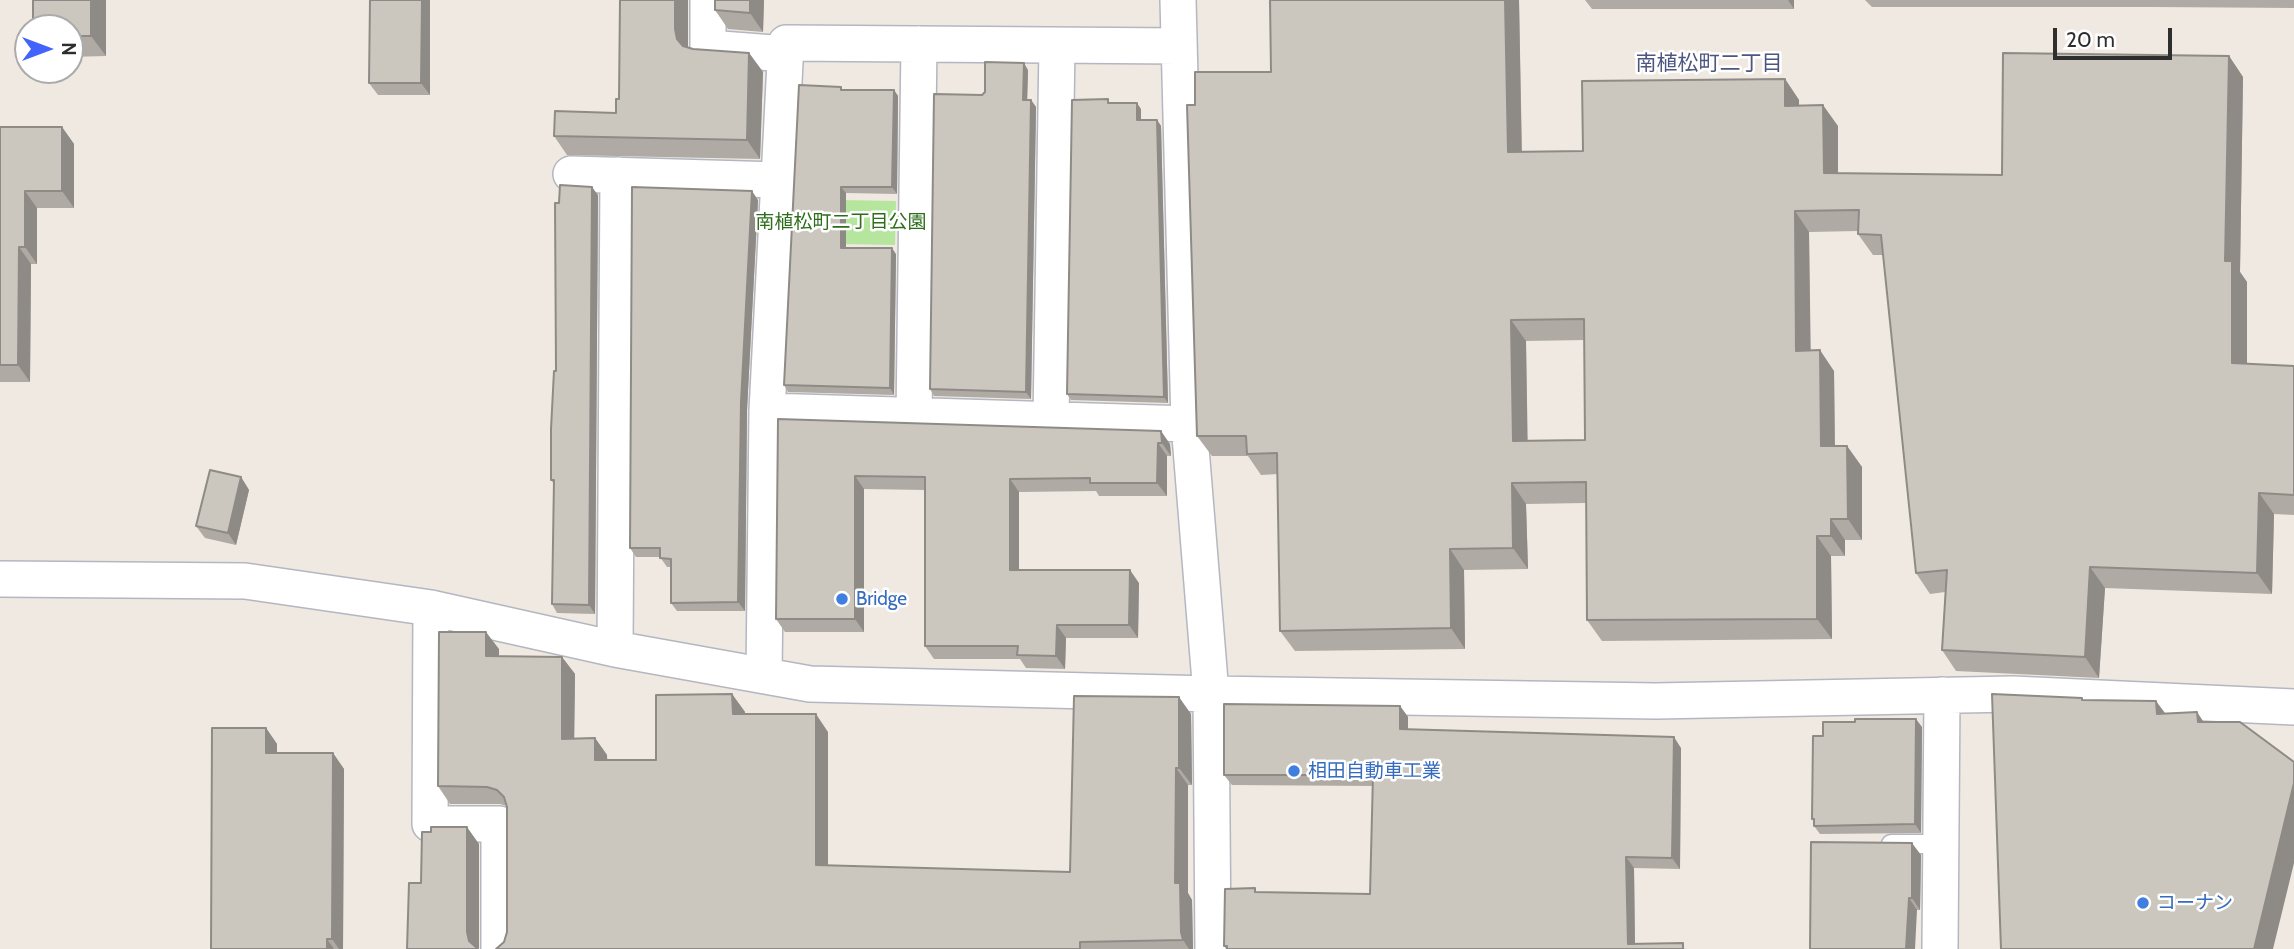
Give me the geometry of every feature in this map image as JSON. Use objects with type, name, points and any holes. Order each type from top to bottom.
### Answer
[{"type":"street","points":[[708,0],[708,48],[786,54]]},
{"type":"street","points":[[1178,0],[1189,424],[1211,694],[1213,949]]},
{"type":"street","points":[[764,676],[767,411],[786,43],[1179,46]]},
{"type":"street","points":[[914,415],[919,44]]},
{"type":"street","points":[[1051,419],[1057,46]]},
{"type":"street","points":[[571,174],[779,180]]},
{"type":"street","points":[[615,649],[618,175]]},
{"type":"street","points":[[767,411],[1189,424]]},
{"type":"street","points":[[0,579],[245,581],[431,608],[615,649],[810,684],[1656,701],[2013,694],[2294,706]]},
{"type":"street","points":[[431,608],[430,824],[499,824],[499,949]]},
{"type":"street","points":[[1940,949],[1942,695]]},
{"type":"lane","points":[[1876,844],[1941,844]]},
{"type":"green space","name":"南植松町二丁目公園","points":[[786,199],[896,201],[895,245],[786,243]]},
{"type":"building","points":[[33,0],[91,0],[91,36],[84,36],[84,14],[33,14]]},
{"type":"building","points":[[370,0],[422,0],[421,83],[369,83]]},
{"type":"building","points":[[620,0],[675,0],[675,29],[677,39],[683,46],[749,53],[747,140],[554,136],[555,111],[616,113],[616,99],[619,99]]},
{"type":"building","points":[[715,0],[750,0],[750,13],[715,10]]},
{"type":"building","points":[[1270,0],[1505,0],[1508,152],[1583,151],[1582,81],[1785,79],[1785,106],[1823,105],[1824,173],[2002,175],[2003,53],[2229,56],[2225,261],[2232,261],[2232,363],[2294,366],[2294,495],[2259,493],[2257,573],[2090,567],[2085,657],[1942,650],[1947,570],[1916,573],[1881,235],[1858,234],[1859,210],[1795,211],[1796,351],[1820,350],[1821,446],[1847,446],[1848,519],[1831,519],[1831,536],[1817,536],[1817,619],[1587,620],[1586,482],[1512,483],[1513,548],[1450,549],[1451,628],[1280,631],[1277,453],[1247,454],[1246,436],[1197,436],[1187,105],[1195,105],[1195,72],[1271,72]],"holes":[[[1584,319],[1585,440],[1513,441],[1511,320]]]},
{"type":"building","points":[[985,62],[1024,63],[1023,100],[1031,100],[1026,392],[930,389],[934,94],[982,95],[985,92]]},
{"type":"building","points":[[799,85],[841,87],[841,90],[894,90],[892,187],[841,187],[841,248],[892,248],[890,388],[784,385]]},
{"type":"building","points":[[1108,99],[1108,103],[1137,103],[1137,120],[1157,120],[1164,397],[1067,394],[1072,100]]},
{"type":"building","points":[[0,127],[62,127],[62,191],[25,191],[25,247],[19,247],[18,365],[0,365]]},
{"type":"building","points":[[560,185],[592,187],[589,605],[552,604],[554,480],[551,480],[551,429],[556,371],[555,203],[559,203]]},
{"type":"building","points":[[632,187],[752,191],[741,402],[738,602],[671,603],[671,559],[660,558],[660,548],[630,548]]},
{"type":"building","points":[[778,419],[1161,431],[1157,483],[1090,483],[1090,478],[1010,479],[1010,570],[1130,570],[1129,625],[1057,625],[1056,656],[1017,655],[1018,646],[925,646],[925,477],[855,476],[855,619],[776,619]]},
{"type":"building","points":[[210,470],[241,477],[228,533],[196,526]]},
{"type":"building","points":[[439,632],[486,632],[486,656],[562,657],[562,739],[595,738],[595,760],[656,760],[656,695],[732,694],[733,714],[816,714],[816,865],[1070,872],[1074,696],[1179,697],[1175,883],[1180,883],[1183,940],[1080,942],[1080,949],[496,949],[504,942],[507,932],[507,807],[504,797],[497,790],[487,787],[438,786]]},
{"type":"building","points":[[1992,694],[2082,700],[2156,701],[2157,714],[2197,712],[2198,722],[2240,722],[2294,762],[2294,783],[2254,949],[2001,949]]},
{"type":"building","points":[[1224,704],[1400,706],[1400,729],[1674,737],[1672,858],[1626,857],[1628,944],[1683,943],[1683,949],[1227,949],[1227,946],[1224,946],[1225,889],[1370,894],[1373,775],[1224,775]]},
{"type":"building","points":[[1855,719],[1916,719],[1915,824],[1814,826],[1813,736],[1823,736],[1823,722],[1855,722]]},
{"type":"building","points":[[212,728],[266,728],[266,753],[333,753],[332,939],[327,939],[327,949],[211,949]]},
{"type":"building","points":[[431,827],[467,827],[467,932],[469,941],[478,949],[407,949],[409,883],[421,883],[422,832],[431,832]]},
{"type":"building","points":[[1811,842],[1912,843],[1912,898],[1909,898],[1906,949],[1810,949]]},
{"type":"place","name":"Bridge","points":[[842,599]]},
{"type":"place","name":"相田自動車工業","points":[[1294,771]]},
{"type":"place","name":"コーナン","points":[[2143,903]]},
{"type":"district","name":"南植松町二丁目","points":[[1709,64]]}]
